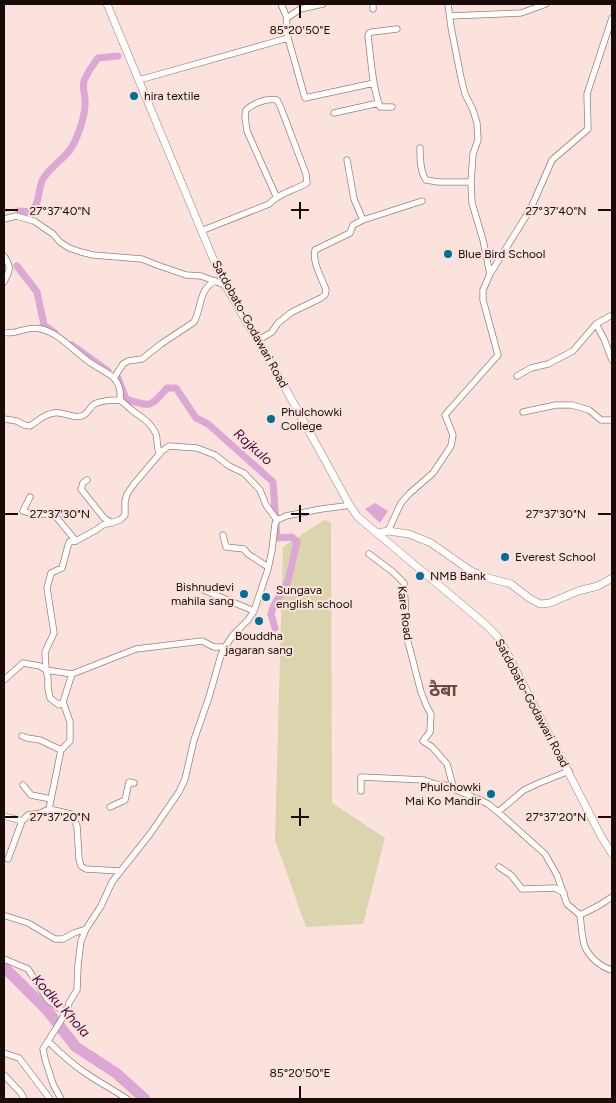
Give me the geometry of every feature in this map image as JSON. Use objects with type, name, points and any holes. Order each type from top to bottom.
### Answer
[{"type":"street","name":"Satdobato-Godawari Road","points":[[107,4],[225,285],[282,382],[349,504],[357,516],[497,636],[612,854]]},
{"type":"street","points":[[282,4],[287,18],[288,38],[305,98],[374,82]]},
{"type":"street","points":[[287,18],[300,10],[323,4]]},
{"type":"street","points":[[448,4],[461,78],[465,94],[477,123],[478,140],[473,154],[471,182],[472,203],[483,240],[490,274]]},
{"type":"street","points":[[450,16],[520,13],[546,4]]},
{"type":"street","points":[[388,531],[401,503],[434,473],[451,446],[452,435],[444,415],[498,355],[484,300],[484,290],[490,274],[531,208],[552,160],[588,129],[587,94],[612,18]]},
{"type":"street","points":[[392,107],[380,107],[374,82],[368,36],[372,32],[397,29]]},
{"type":"street","points":[[139,80],[288,38]]},
{"type":"street","points":[[201,231],[269,204],[276,196],[307,183],[306,174],[277,100],[270,99],[252,105],[246,110],[245,118],[247,131],[276,196]]},
{"type":"street","points":[[334,113],[379,103]]},
{"type":"street","points":[[420,148],[424,178],[426,180],[471,182]]},
{"type":"street","points":[[347,160],[354,199],[363,220]]},
{"type":"street","points":[[257,342],[272,332],[278,323],[292,312],[324,295],[326,290],[315,261],[315,250],[350,233],[353,225],[363,220],[422,201]]},
{"type":"street","points":[[4,219],[16,216],[34,221],[69,248],[81,252],[93,255],[142,259],[157,266],[186,275],[201,276],[225,285]]},
{"type":"street","points":[[4,256],[10,266],[4,282]]},
{"type":"street","points":[[114,378],[123,364],[142,359],[194,322],[208,284],[215,281]]},
{"type":"street","points":[[517,376],[531,368],[548,364],[573,351],[596,324],[612,316]]},
{"type":"street","points":[[596,324],[612,360]]},
{"type":"street","points":[[4,332],[12,334],[28,328],[44,330],[69,345],[85,359],[114,378],[119,386],[120,400]]},
{"type":"street","points":[[4,419],[30,426],[42,417],[55,412],[69,416],[81,416],[90,410],[94,404],[109,400],[120,400],[149,422],[158,438],[157,449],[160,454]]},
{"type":"street","points":[[523,412],[556,405],[572,405],[588,410],[601,420],[612,420]]},
{"type":"street","points":[[63,702],[59,705],[50,698],[46,670],[45,652],[54,633],[47,588],[52,574],[62,568],[69,542],[76,541],[103,524],[120,520],[125,515],[127,494],[160,454],[169,446],[197,448],[215,455],[229,466],[244,473],[260,490],[266,505],[277,520]]},
{"type":"street","points":[[87,480],[83,483],[81,489],[104,518],[112,523]]},
{"type":"street","points":[[30,497],[22,511],[36,515],[53,513],[76,541]]},
{"type":"street","points":[[61,1099],[45,1059],[43,1049],[66,1013],[69,1003],[77,990],[81,941],[112,882],[150,834],[179,792],[185,779],[194,740],[225,647],[254,611],[268,567],[275,524],[277,520],[286,516],[349,504]]},
{"type":"street","points":[[378,533],[388,531],[409,534],[431,543],[471,571],[511,584],[540,604],[550,603],[578,591],[598,586],[612,578]]},
{"type":"street","points":[[223,535],[226,547],[244,549],[248,554],[268,567]]},
{"type":"street","name":"Kare Road","points":[[369,554],[404,583],[407,638],[421,692],[426,707],[431,714],[430,732],[423,741],[432,747],[447,764],[453,786]]},
{"type":"street","points":[[201,589],[254,611]]},
{"type":"street","points":[[4,680],[23,663],[40,666],[46,670],[72,674],[136,649],[202,642],[214,647],[225,647]]},
{"type":"street","points":[[49,809],[61,750],[70,741],[70,722],[63,702],[72,674]]},
{"type":"street","points":[[22,736],[40,740],[61,750]]},
{"type":"street","points":[[498,812],[524,790],[569,771]]},
{"type":"street","points":[[361,791],[361,777],[424,780],[435,784],[453,786],[456,790],[480,800],[498,812],[545,854],[557,875],[567,904],[580,915],[585,947],[596,962],[612,970]]},
{"type":"street","points":[[110,807],[126,800],[129,782],[134,783]]},
{"type":"street","points":[[22,785],[31,795],[51,799]]},
{"type":"street","points":[[8,859],[22,822],[28,815],[41,813],[49,809],[71,814],[77,826],[81,866],[86,869],[120,871]]},
{"type":"street","points":[[4,816],[22,822]]},
{"type":"street","points":[[499,868],[511,875],[522,889],[555,888],[564,893]]},
{"type":"street","points":[[580,915],[612,897]]},
{"type":"street","points":[[6,916],[28,924],[55,939],[63,939],[86,929]]},
{"type":"street","points":[[4,960],[28,969],[48,1000],[66,1013]]},
{"type":"street","points":[[48,1042],[87,1074],[127,1099]]},
{"type":"street","points":[[4,1053],[19,1058],[50,1099]]},
{"type":"street","points":[[4,1075],[21,1092],[24,1099]]},
{"type":"shaded area","points":[[375,503],[388,511],[380,523],[365,509]]},
{"type":"shaded area","points":[[324,520],[331,522],[332,803],[385,838],[363,924],[306,927],[275,840],[283,547]]},
{"type":"waterway","points":[[19,211],[33,209],[46,174],[72,147],[84,116],[85,98],[83,83],[90,69],[98,58],[118,56]]},
{"type":"waterway","name":"Rajkulo","points":[[17,266],[37,292],[44,325],[55,333]]},
{"type":"waterway","name":"Rajkulo","points":[[72,345],[108,371]]},
{"type":"waterway","name":"Rajkulo","points":[[118,378],[126,399],[145,404],[153,402],[167,388],[176,388],[196,418],[208,424],[273,482],[277,538],[292,537],[297,542],[288,581],[271,614],[275,628]]},
{"type":"waterway","name":"Kodku Khola","points":[[4,967],[47,1010],[76,1047],[116,1073],[145,1099]]},
{"type":"place","name":"hira textile","points":[[134,96]]},
{"type":"place","name":"Blue Bird School","points":[[448,254]]},
{"type":"place","name":"Phulchowki College","points":[[271,419]]},
{"type":"place","name":"Everest School","points":[[505,557]]},
{"type":"place","name":"NMB Bank","points":[[420,576]]},
{"type":"place","name":"Bishnudevi mahila sang","points":[[244,594]]},
{"type":"place","name":"Sungava english school","points":[[266,597]]},
{"type":"place","name":"Bouddha jagaran sang","points":[[259,621]]},
{"type":"place","name":"Phulchowki Mai Ko Mandir","points":[[491,794]]},
{"type":"district","name":"ठैबा","points":[[443,690]]}]
